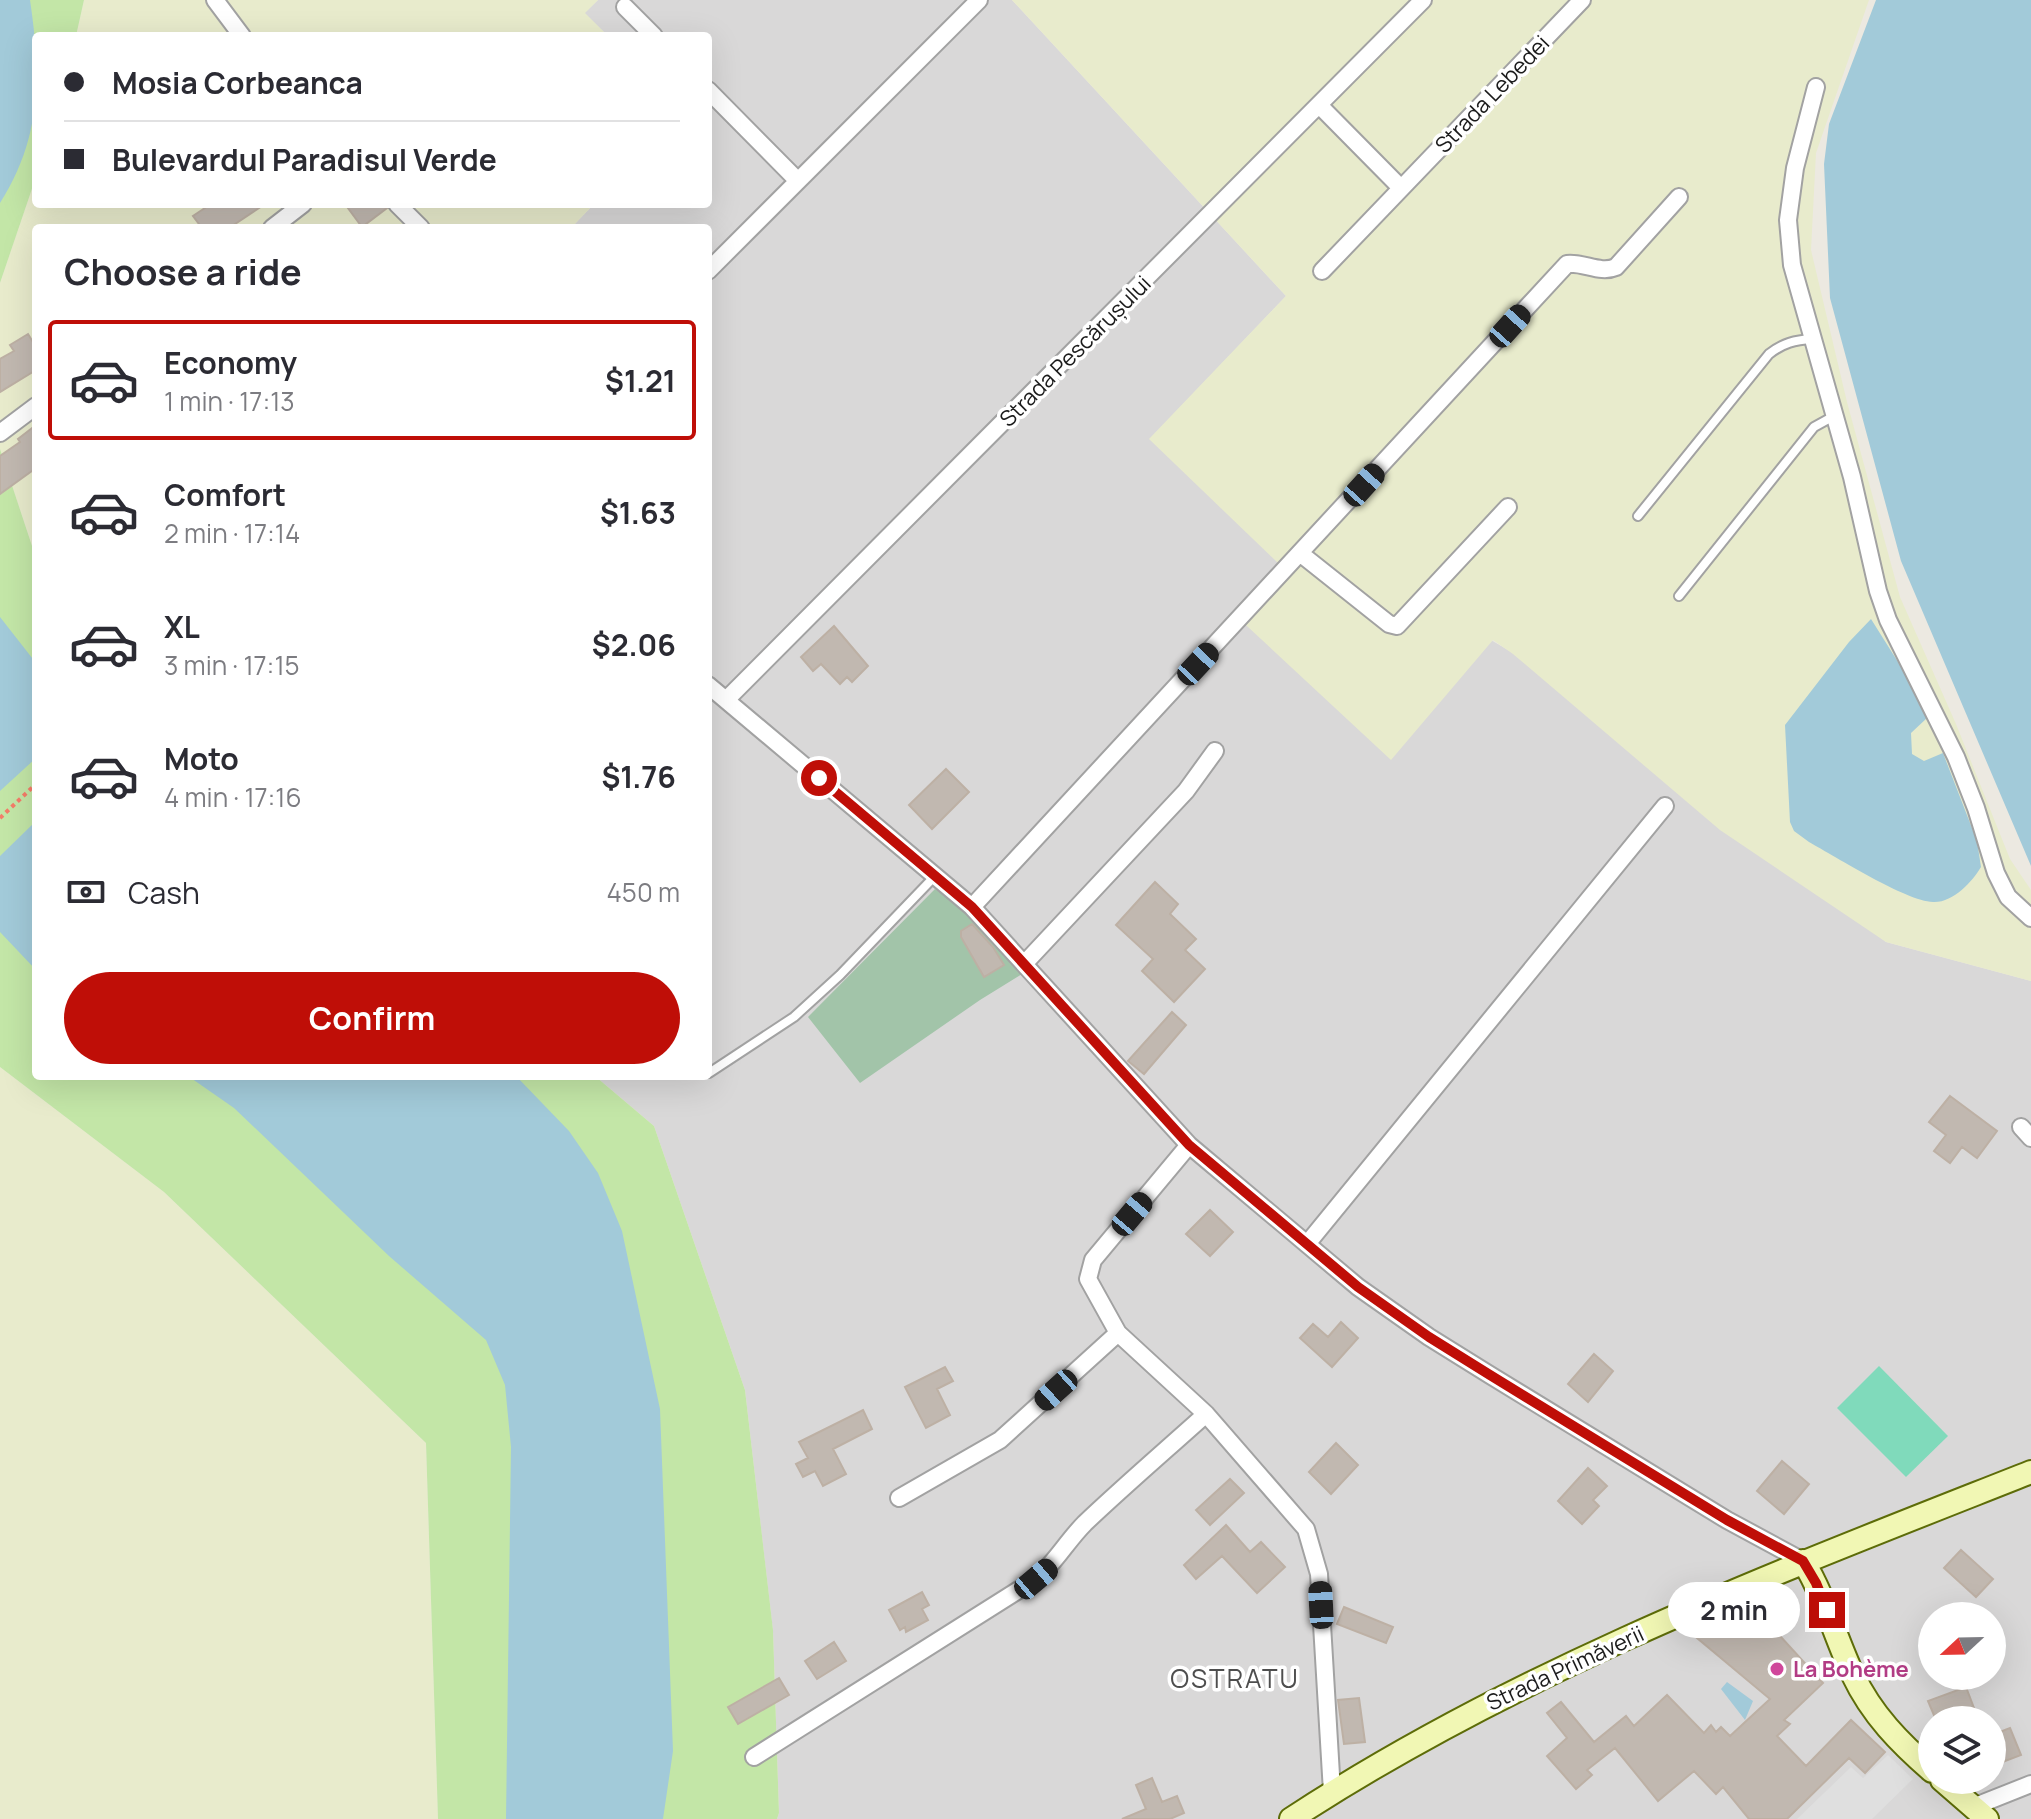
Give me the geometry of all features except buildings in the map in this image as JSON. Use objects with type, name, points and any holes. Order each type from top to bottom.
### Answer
[{"type":"main road","name":"Strada Primăverii","points":[[1291,1819],[1438,1730],[1499,1698],[1803,1561],[2031,1472]]},
{"type":"main road","points":[[1803,1561],[1816,1583],[1854,1676],[1873,1710],[1893,1737],[1918,1759]]},
{"type":"main road","points":[[1958,1794],[1980,1813]]},
{"type":"street","points":[[215,0],[239,32]]},
{"type":"street","points":[[712,267],[979,0]]},
{"type":"street","name":"Strada Pescărușului","points":[[726,700],[1423,0]]},
{"type":"street","name":"Strada Lebedei","points":[[1322,271],[1582,0]]},
{"type":"street","points":[[625,7],[650,32]]},
{"type":"street","points":[[1816,87],[1795,168],[1788,220],[1792,265],[1852,477],[1878,591],[1888,620],[1956,757],[1996,873],[2008,897],[2031,918]]},
{"type":"street","points":[[712,94],[798,181]]},
{"type":"street","points":[[1320,106],[1401,188]]},
{"type":"street","points":[[972,907],[1567,264],[1579,263],[1607,271],[1616,267],[1679,197]]},
{"type":"street","points":[[277,224],[298,208]]},
{"type":"street","points":[[401,208],[417,224]]},
{"type":"street","points":[[0,433],[32,409]]},
{"type":"street","points":[[1301,554],[1389,624],[1397,626],[1508,507]]},
{"type":"street","points":[[712,688],[972,907],[1189,1145],[1358,1287],[1429,1337],[1727,1520],[1803,1561]]},
{"type":"street","points":[[1024,964],[1186,791],[1215,751]]},
{"type":"street","points":[[1307,1244],[1665,806]]},
{"type":"street","points":[[1189,1145],[1093,1260],[1088,1279],[1118,1333],[1206,1414],[1306,1529],[1319,1574],[1332,1792]]},
{"type":"street","points":[[899,1498],[1000,1440],[1118,1333]]},
{"type":"street","points":[[754,1757],[1036,1579],[1050,1567],[1083,1525],[1206,1414]]},
{"type":"street","points":[[1980,1813],[2031,1784]]},
{"type":"lane","points":[[1638,516],[1769,354],[1795,340],[1812,339]]},
{"type":"lane","points":[[1679,596],[1814,427],[1835,416]]},
{"type":"lane","points":[[712,1071],[794,1017],[840,975],[935,876]]},
{"type":"path","points":[[0,818],[32,788]]},
{"type":"shaded area","points":[[598,0],[1012,0],[1286,296],[1150,439],[1513,653],[1886,942],[2031,981],[2031,1819],[777,1819],[773,1631],[745,1390],[654,1126],[600,1080],[712,1080],[712,224],[575,224],[590,208],[712,208],[712,32],[604,32],[584,13]]},
{"type":"shaded area","points":[[1888,1755],[1913,1779],[1872,1819],[1797,1819],[1851,1767],[1863,1778]]},
{"type":"green space","points":[[0,0],[84,0],[77,32],[32,32],[32,189],[0,283]]},
{"type":"green space","points":[[84,0],[598,0],[585,13],[604,32],[77,32]]},
{"type":"green space","points":[[1012,0],[1869,0],[1816,153],[1811,250],[1847,402],[1900,597],[1956,724],[2010,859],[2031,890],[2031,981],[1886,942],[1720,830],[1493,640],[1391,760],[1234,614],[1279,564],[1149,439],[1286,296]]},
{"type":"green space","points":[[32,189],[32,208],[590,208],[575,224],[32,224],[32,546],[0,449],[0,283]]},
{"type":"green space","points":[[0,449],[32,546],[32,1080],[600,1080],[654,1126],[745,1390],[773,1630],[777,1819],[438,1819],[426,1443],[164,1192],[0,1067]]},
{"type":"green space","points":[[935,889],[973,915],[1027,971],[860,1083],[808,1017]]},
{"type":"green space","points":[[0,1067],[164,1192],[426,1443],[438,1819],[0,1819]]},
{"type":"green space","points":[[1879,1366],[1948,1436],[1906,1477],[1837,1408]]},
{"type":"water","points":[[0,0],[30,0],[34,32],[32,124],[24,154],[0,203]]},
{"type":"water","points":[[1876,0],[2031,0],[2031,866],[1901,561],[1830,298],[1824,164],[1829,124]]},
{"type":"water","points":[[0,617],[32,658],[32,762],[0,791]]},
{"type":"water","points":[[1871,619],[1915,689],[1927,718],[1911,733],[1912,754],[1924,761],[1943,753],[1977,841],[1981,867],[1973,879],[1948,899],[1933,902],[1921,900],[1871,877],[1809,842],[1794,831],[1790,822],[1785,725],[1849,642]]},
{"type":"water","points":[[32,825],[32,966],[0,932],[0,856]]},
{"type":"water","points":[[194,1080],[520,1080],[569,1131],[598,1173],[622,1231],[660,1409],[673,1751],[663,1819],[506,1819],[511,1447],[505,1385],[486,1340],[389,1256],[234,1108]]},
{"type":"water","points":[[1727,1682],[1753,1701],[1745,1720],[1721,1689]]},
{"type":"place","name":"La Bohème","points":[[1777,1669]]},
{"type":"district","name":"OSTRATU","points":[[1235,1678]]},
{"type":"route","points":[[819,778],[972,907],[1189,1145],[1358,1287],[1490,1375],[1727,1520],[1803,1561],[1827,1610]]}]
